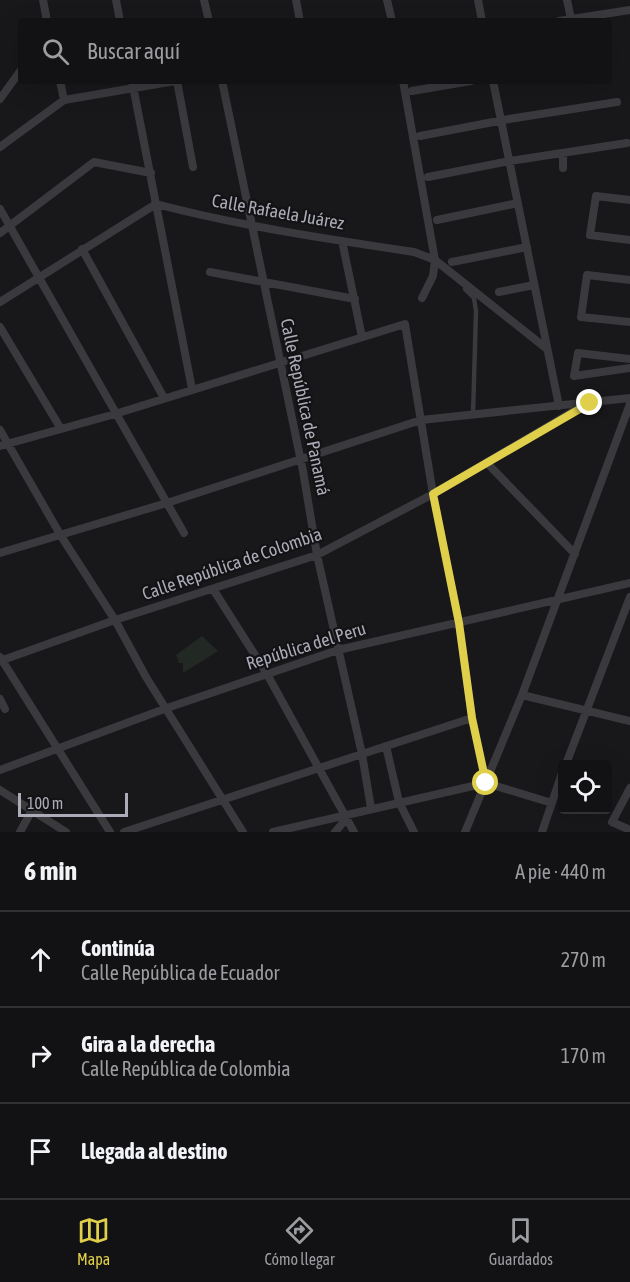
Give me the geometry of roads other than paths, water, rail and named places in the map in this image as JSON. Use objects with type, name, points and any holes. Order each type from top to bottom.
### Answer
[{"type":"street","points":[[43,0],[46,18]]},
{"type":"street","points":[[116,0],[119,18]]},
{"type":"street","points":[[204,0],[208,18]]},
{"type":"street","points":[[296,0],[299,18]]},
{"type":"street","points":[[387,0],[391,18]]},
{"type":"street","points":[[478,0],[481,18]]},
{"type":"street","points":[[567,0],[572,18]]},
{"type":"street","points":[[578,18],[630,10]]},
{"type":"street","points":[[0,99],[18,74]]},
{"type":"street","points":[[61,84],[64,100]]},
{"type":"street","points":[[177,84],[193,167]]},
{"type":"street","name":"Calle República de Panamá","points":[[223,84],[262,283],[301,459],[317,555],[362,754],[371,808]]},
{"type":"street","points":[[404,84],[435,260],[433,276],[422,298]]},
{"type":"street","points":[[412,91],[453,84]]},
{"type":"street","points":[[495,84],[559,406]]},
{"type":"street","points":[[0,147],[64,100],[133,85],[192,389]]},
{"type":"street","points":[[420,136],[616,102]]},
{"type":"street","points":[[428,177],[510,161],[627,143]]},
{"type":"street","points":[[563,153],[563,168]]},
{"type":"street","points":[[0,233],[94,162],[151,173]]},
{"type":"street","points":[[630,200],[596,196],[590,236],[630,240]]},
{"type":"street","points":[[437,220],[518,203]]},
{"type":"street","points":[[0,302],[156,204]]},
{"type":"street","name":"Calle Rafaela Juárez","points":[[156,204],[250,224],[414,252],[435,260],[547,349]]},
{"type":"street","points":[[0,209],[184,533]]},
{"type":"street","points":[[342,241],[362,337]]},
{"type":"street","points":[[452,262],[527,247]]},
{"type":"street","points":[[82,249],[164,398]]},
{"type":"street","points":[[210,272],[355,299]]},
{"type":"street","points":[[433,276],[452,273]]},
{"type":"street","points":[[630,280],[587,275],[581,316],[630,322]]},
{"type":"street","points":[[499,292],[534,285]]},
{"type":"street","points":[[4,445],[115,414],[405,324],[433,494],[459,623],[472,718],[486,783]]},
{"type":"street","points":[[0,327],[60,429]]},
{"type":"street","points":[[630,359],[578,353],[574,376],[630,368]]},
{"type":"street","points":[[0,553],[61,536],[421,420],[630,398]]},
{"type":"street","name":"Calle República de Colombia","points":[[1,659],[317,555],[433,494],[590,403]]},
{"type":"street","points":[[465,832],[522,695],[630,404]]},
{"type":"street","points":[[0,430],[4,445],[115,620],[243,832]]},
{"type":"street","points":[[487,463],[575,554]]},
{"type":"street","name":"República del Peru","points":[[0,770],[167,708],[338,650],[630,583]]},
{"type":"street","points":[[213,589],[267,674],[317,769],[354,832]]},
{"type":"street","points":[[568,760],[630,597]]},
{"type":"street","points":[[1,659],[110,832]]},
{"type":"street","points":[[522,695],[630,721]]},
{"type":"street","points":[[0,699],[5,710]]},
{"type":"street","points":[[124,832],[472,718]]},
{"type":"street","points":[[386,746],[399,802],[414,832]]},
{"type":"street","points":[[273,832],[486,783],[552,803]]},
{"type":"street","points":[[542,832],[558,785]]},
{"type":"street","points":[[630,788],[612,822],[630,830]]},
{"type":"street","points":[[0,790],[31,812],[66,832]]},
{"type":"street","points":[[20,832],[31,812]]},
{"type":"street","points":[[335,832],[345,817]]},
{"type":"lane","points":[[452,273],[459,284],[474,298],[473,415]]}]
